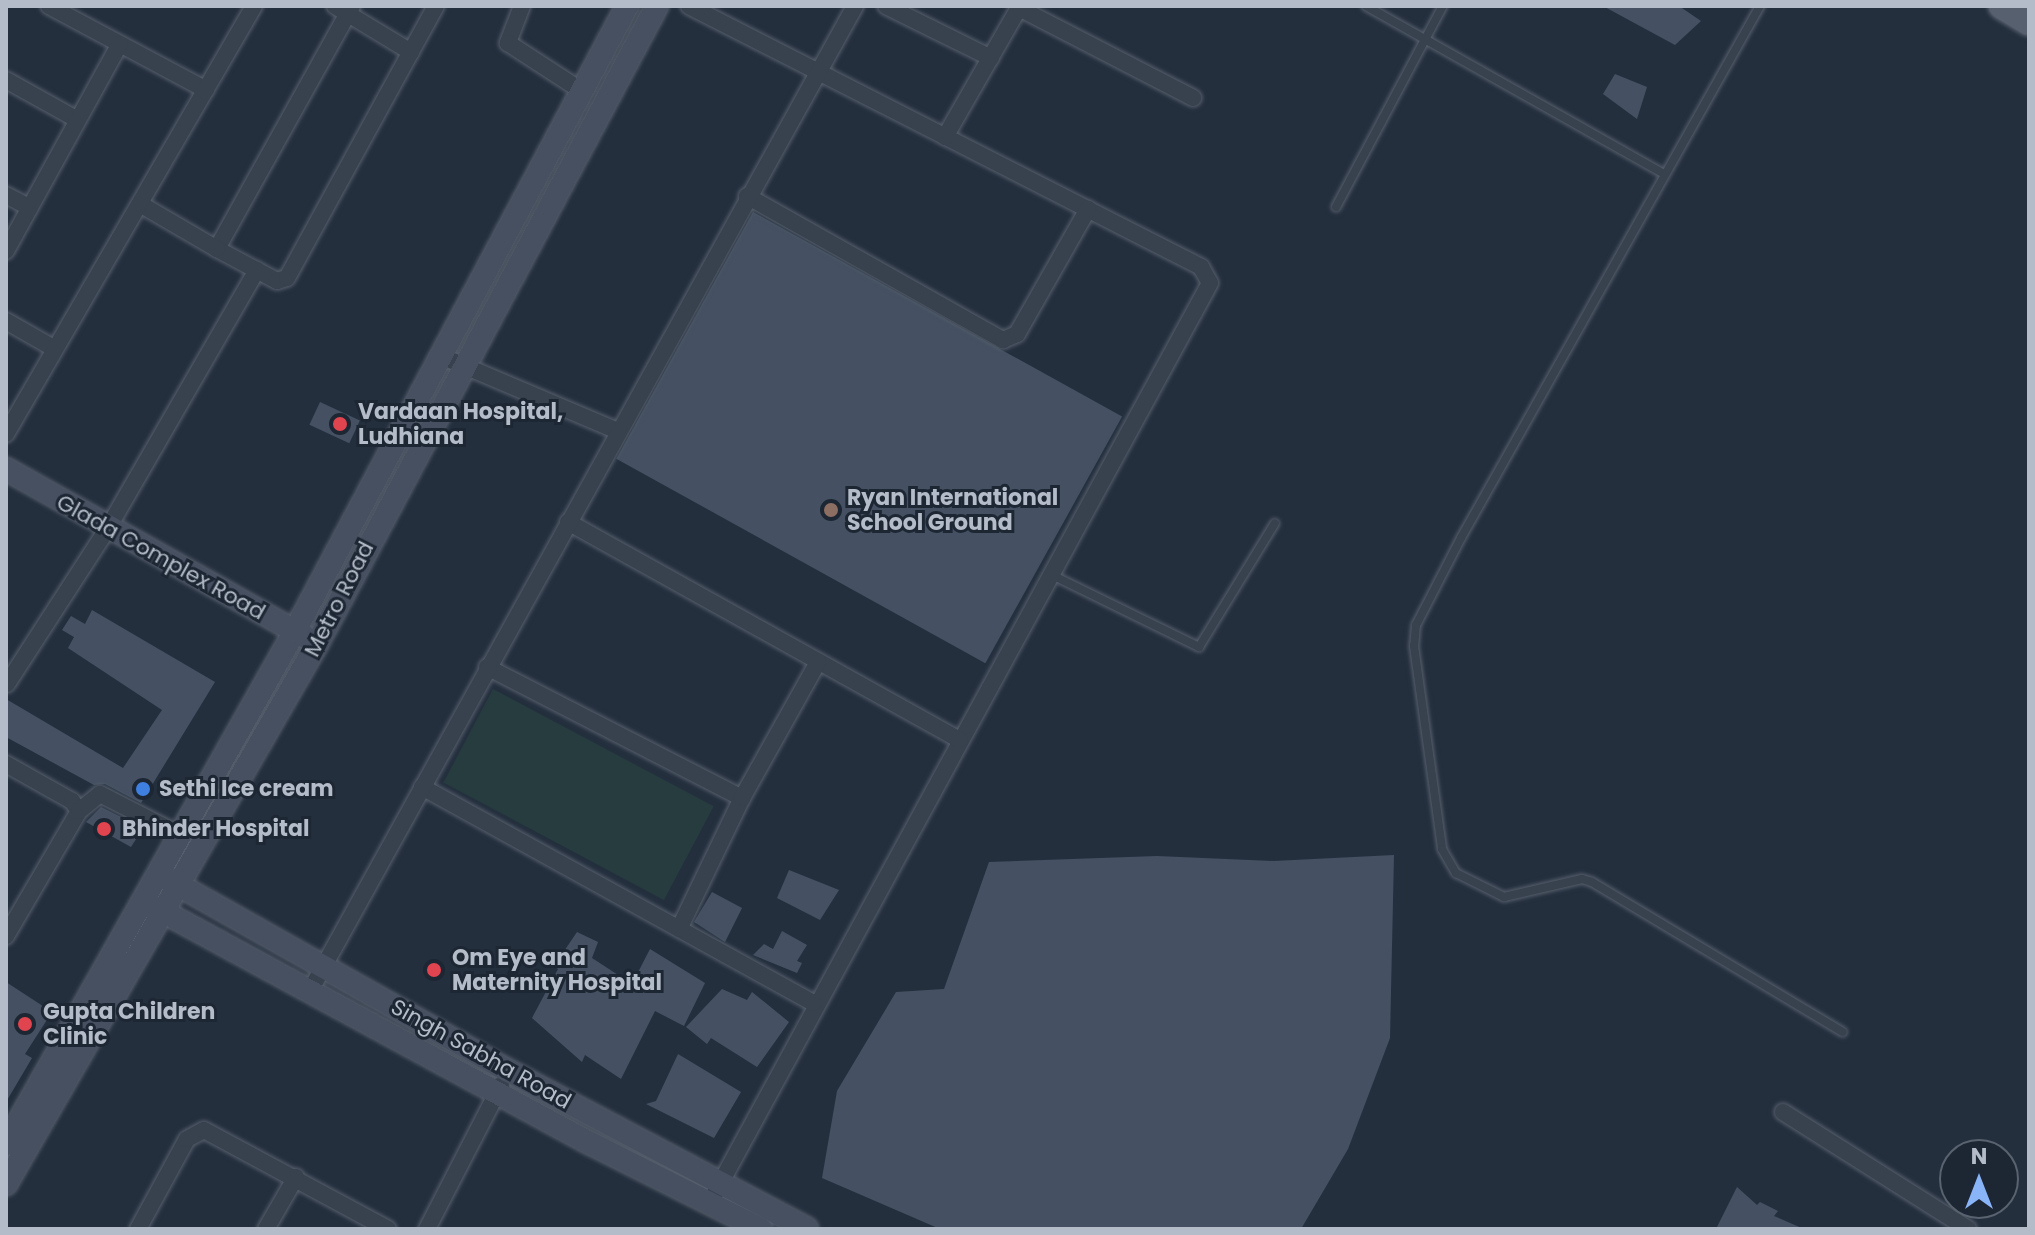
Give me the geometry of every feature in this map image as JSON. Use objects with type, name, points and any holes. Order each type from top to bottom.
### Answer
[{"type":"main road","points":[[2002,6],[2029,22]]},
{"type":"street","points":[[49,6],[206,90]]},
{"type":"street","points":[[6,434],[254,6]]},
{"type":"street","points":[[140,204],[277,281],[287,278],[436,6]]},
{"type":"street","points":[[522,6],[508,43],[582,91]]},
{"type":"street","name":"Metro Road","points":[[6,1144],[142,899],[168,878],[317,644],[451,360],[582,91],[627,6]]},
{"type":"street","name":"Metro Road","points":[[6,1184],[162,911],[180,835],[657,6]]},
{"type":"street","points":[[689,6],[1201,267],[1210,283],[813,1003],[715,1193]]},
{"type":"street","points":[[310,991],[747,196],[855,6]]},
{"type":"street","points":[[886,6],[991,58]]},
{"type":"street","points":[[945,137],[1020,7],[1193,98]]},
{"type":"street","points":[[217,249],[345,9],[411,52]]},
{"type":"street","points":[[6,251],[120,44]]},
{"type":"street","points":[[6,80],[78,120]]},
{"type":"street","points":[[6,195],[30,208]]},
{"type":"street","points":[[747,196],[1003,340],[1017,334],[1088,209]]},
{"type":"street","points":[[6,683],[108,528],[257,270]]},
{"type":"street","points":[[6,321],[55,349]]},
{"type":"street","points":[[451,360],[618,431]]},
{"type":"street","name":"Glada Complex Road","points":[[6,469],[317,644]]},
{"type":"street","points":[[568,522],[959,740]]},
{"type":"street","points":[[679,929],[742,798],[818,662]]},
{"type":"street","points":[[487,667],[742,798]]},
{"type":"street","points":[[6,764],[72,801],[79,811]]},
{"type":"street","points":[[422,787],[813,1003]]},
{"type":"street","points":[[6,936],[14,905],[79,811],[100,794],[180,835]]},
{"type":"street","name":"Singh Sabha Road","points":[[168,878],[509,1071],[715,1193],[761,1229]]},
{"type":"street","name":"Singh Sabha Road","points":[[142,899],[497,1092],[715,1193],[807,1229]]},
{"type":"street","points":[[427,1229],[509,1071]]},
{"type":"street","points":[[1783,1112],[1968,1229]]},
{"type":"street","points":[[138,1229],[197,1130],[215,1133],[388,1229]]},
{"type":"street","points":[[266,1229],[296,1177]]},
{"type":"lane","points":[[1366,6],[1664,174]]},
{"type":"lane","points":[[1336,207],[1443,6]]},
{"type":"lane","points":[[1760,6],[1416,625],[1424,745],[1442,849],[1456,873],[1499,896],[1582,879],[1592,882],[1843,1032]]},
{"type":"lane","points":[[1051,574],[1199,647],[1275,523]]},
{"type":"green space","points":[[493,689],[714,806],[664,900],[443,783]]},
{"type":"building","points":[[1603,6],[1679,6],[1701,21],[1675,45]]},
{"type":"building","points":[[1615,74],[1647,87],[1637,119],[1603,94]]},
{"type":"building","points":[[753,212],[1122,417],[985,663],[616,459]]},
{"type":"building","points":[[320,402],[360,421],[349,443],[309,425]]},
{"type":"building","points":[[92,610],[215,682],[141,803],[105,784],[94,785],[6,737],[6,699],[123,768],[162,710],[68,648],[74,637],[62,630],[71,616],[85,624]]},
{"type":"building","points":[[101,807],[143,828],[131,847],[86,822]]},
{"type":"building","points":[[1394,855],[1390,1038],[1348,1149],[1301,1229],[940,1229],[822,1178],[837,1091],[896,992],[944,989],[989,862],[1157,856],[1274,861]]},
{"type":"building","points":[[789,870],[839,890],[820,920],[777,898]]},
{"type":"building","points":[[712,892],[742,908],[725,942],[694,922]]},
{"type":"building","points":[[782,931],[807,945],[797,961],[802,963],[797,973],[753,955],[764,944],[773,949]]},
{"type":"building","points":[[577,932],[598,942],[592,958],[632,984],[650,949],[705,983],[684,1026],[655,1011],[621,1079],[585,1055],[582,1062],[532,1018],[558,969],[554,966]]},
{"type":"building","points":[[6,982],[52,1012],[25,1054],[32,1058],[6,1102]]},
{"type":"building","points":[[722,989],[747,1000],[752,992],[789,1022],[757,1067],[711,1038],[707,1044],[686,1027]]},
{"type":"building","points":[[678,1054],[741,1092],[714,1138],[646,1104],[656,1101]]},
{"type":"building","points":[[1737,1187],[1757,1205],[1760,1202],[1778,1211],[1774,1216],[1804,1229],[1716,1229]]},
{"type":"place","name":"Vardaan Hospital, Ludhiana","points":[[340,424]]},
{"type":"place","name":"Ryan International School Ground","points":[[831,510]]},
{"type":"place","name":"Sethi Ice cream","points":[[143,789]]},
{"type":"place","name":"Bhinder Hospital","points":[[104,829]]},
{"type":"place","name":"Om Eye and Maternity Hospital","points":[[434,970]]},
{"type":"place","name":"Gupta Children Clinic","points":[[25,1024]]}]
